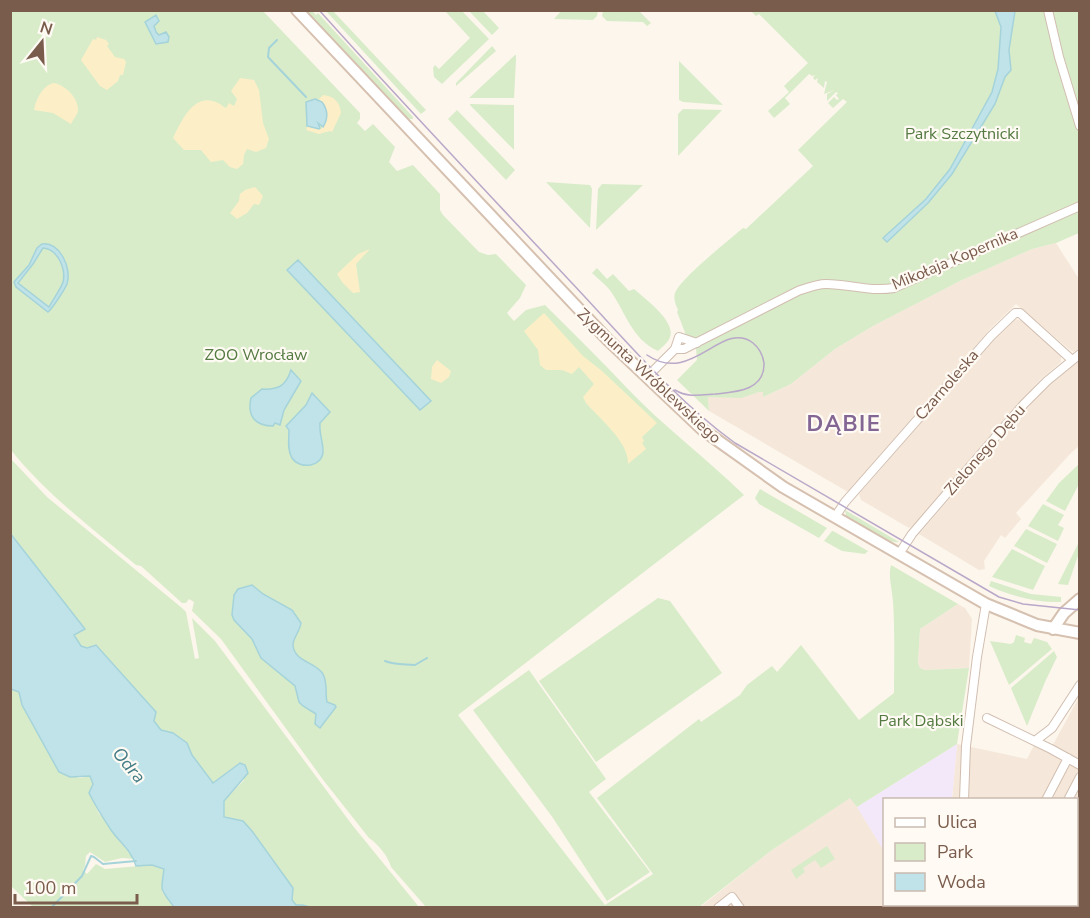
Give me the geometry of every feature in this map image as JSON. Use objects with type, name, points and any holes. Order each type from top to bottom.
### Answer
[{"type":"main road","name":"Zygmunta Wróblewskiego","points":[[297,10],[565,296],[683,412],[717,441],[783,487],[986,604],[1020,619],[1053,629],[1080,633]]},
{"type":"main road","points":[[1053,629],[1064,613],[1080,599]]},
{"type":"street","points":[[1048,10],[1059,57],[1080,126]]},
{"type":"street","name":"Mikołaja Kopernika","points":[[675,349],[684,349],[697,343],[798,291],[826,284],[880,290],[894,288],[1080,206]]},
{"type":"street","name":"Czarnoleska","points":[[835,517],[845,502],[957,374],[1015,313],[1020,313],[1071,359]]},
{"type":"street","name":"Mikołaja Kopernika","points":[[647,377],[675,349],[679,337],[697,343]]},
{"type":"street","name":"Zielonego Dębu","points":[[899,554],[912,534],[1024,404],[1071,359],[1080,354]]},
{"type":"street","points":[[964,798],[966,746],[976,657],[986,604]]},
{"type":"street","points":[[1035,741],[1052,728],[1080,686]]},
{"type":"street","points":[[987,718],[1080,765]]},
{"type":"street","points":[[1047,798],[1068,758]]},
{"type":"street","points":[[1069,798],[1080,777]]},
{"type":"street","points":[[718,908],[732,897],[740,908]]},
{"type":"shaded area","points":[[1056,243],[1079,279],[1079,348],[1074,352],[1070,350],[1016,304],[991,328],[848,492],[709,411],[708,397],[741,397],[763,392],[763,397],[791,384],[835,349],[873,326],[962,280],[1032,249]]},
{"type":"shaded area","points":[[1016,319],[1022,321],[1061,356],[1061,362],[1041,379],[1008,415],[982,445],[983,447],[913,526],[909,528],[861,500],[859,494],[993,340]]},
{"type":"shaded area","points":[[1079,360],[1079,446],[1016,513],[1021,519],[1005,538],[1001,535],[984,561],[985,569],[979,570],[919,534],[1032,403],[1052,382]]},
{"type":"shaded area","points":[[958,604],[965,608],[972,619],[969,668],[925,670],[920,668],[918,663],[920,629]]},
{"type":"shaded area","points":[[1079,697],[1079,846],[1078,798],[952,798],[957,744],[1027,759],[1034,745],[1049,752]]},
{"type":"shaded area","points":[[957,744],[952,798],[883,798],[883,849],[857,807]]},
{"type":"shaded area","points":[[851,797],[883,849],[883,906],[943,907],[699,908],[772,850]]},
{"type":"green space","points":[[562,10],[598,11],[593,20],[554,19]]},
{"type":"green space","name":"ZOO Wrocław","points":[[10,11],[263,11],[360,113],[357,123],[365,131],[373,124],[395,147],[389,162],[397,171],[413,165],[440,194],[440,210],[443,215],[479,252],[488,255],[496,254],[526,285],[520,298],[507,313],[514,321],[526,310],[545,305],[640,401],[744,495],[458,715],[605,905],[653,874],[597,798],[699,719],[701,722],[740,695],[747,685],[772,666],[777,672],[801,645],[859,720],[894,693],[891,565],[958,604],[920,629],[918,663],[920,668],[925,670],[969,668],[957,744],[857,807],[850,798],[772,850],[699,907],[426,907],[391,867],[382,851],[324,781],[221,639],[192,611],[194,602],[189,599],[186,603],[182,603],[141,566],[136,565],[87,525],[55,497],[11,450]]},
{"type":"green space","points":[[306,11],[312,11],[316,15],[318,13],[413,119],[407,119]]},
{"type":"green space","points":[[326,11],[333,11],[426,110],[421,114]]},
{"type":"green space","points":[[445,11],[462,11],[489,39],[442,84],[434,77],[433,68],[435,65],[439,69],[470,38]]},
{"type":"green space","points":[[469,11],[483,11],[499,28],[492,35]]},
{"type":"green space","points":[[603,11],[639,11],[651,23],[647,26],[643,22],[607,21],[602,16]]},
{"type":"green space","name":"Park Szczytnicki","points":[[751,11],[1079,11],[1079,233],[1056,243],[1032,249],[962,280],[873,326],[835,349],[791,384],[763,397],[763,392],[759,392],[741,398],[708,397],[709,411],[677,380],[697,360],[696,348],[686,335],[677,312],[675,293],[695,269],[743,228],[746,229],[813,166],[798,150],[847,102],[843,99],[833,108],[828,103],[834,97],[839,99],[836,95],[838,93],[836,92],[827,101],[827,94],[835,90],[824,94],[827,82],[825,81],[824,88],[817,82],[818,78],[815,80],[813,78],[815,75],[809,74],[785,98],[790,104],[774,118],[768,111],[789,92],[784,86],[808,63],[759,14],[756,16]]},
{"type":"green space","points":[[492,46],[496,51],[456,86],[456,83]]},
{"type":"green space","points":[[515,55],[514,98],[469,98]]},
{"type":"green space","points":[[679,61],[723,105],[679,100]]},
{"type":"green space","points":[[470,105],[514,105],[514,150]]},
{"type":"green space","points":[[683,109],[722,110],[678,156],[678,114]]},
{"type":"green space","points":[[457,110],[515,170],[506,180],[448,119]]},
{"type":"green space","points":[[546,182],[590,185],[592,189],[590,228]]},
{"type":"green space","points":[[602,184],[643,185],[596,230],[598,189]]},
{"type":"green space","points":[[597,268],[607,279],[613,274],[629,291],[634,289],[664,317],[671,331],[670,337],[658,351],[649,346],[635,332],[615,297],[592,273]]},
{"type":"green space","points":[[10,458],[47,497],[186,612],[195,659],[199,658],[192,618],[215,641],[353,826],[419,907],[310,908],[297,906],[292,900],[292,888],[268,853],[224,817],[224,801],[244,780],[239,763],[213,783],[192,755],[187,743],[173,733],[160,730],[87,648],[81,646],[74,634],[84,629],[11,533]]},
{"type":"green space","points":[[1079,464],[1079,484],[1065,511],[1046,501],[1059,483]]},
{"type":"green space","points":[[760,489],[827,528],[819,538],[759,504],[755,498]]},
{"type":"green space","points":[[1043,504],[1064,515],[1058,525],[1064,528],[1058,541],[1028,526]]},
{"type":"green space","points":[[845,510],[899,542],[887,540],[872,532],[846,516]]},
{"type":"green space","points":[[1026,529],[1057,544],[1047,563],[1014,546]]},
{"type":"green space","points":[[832,531],[868,551],[865,554],[842,551],[824,541]]},
{"type":"green space","points":[[1079,542],[1079,553],[1068,585],[1058,584]]},
{"type":"green space","points":[[1012,549],[1045,566],[1033,590],[992,577]]},
{"type":"green space","points":[[991,581],[1031,594],[1061,597],[1061,602],[1015,596],[989,586]]},
{"type":"green space","points":[[658,598],[670,601],[722,673],[596,762],[539,681]]},
{"type":"green space","points":[[1016,635],[1025,638],[1024,642],[1031,644],[1034,638],[1047,642],[1052,649],[1009,685],[990,641],[1011,644]]},
{"type":"green space","points":[[1054,651],[1057,657],[1027,726],[1011,688]]},
{"type":"green space","points":[[529,670],[606,779],[589,792],[650,872],[607,901],[553,818],[473,710]]},
{"type":"green space","points":[[10,689],[19,691],[22,705],[59,772],[80,778],[90,776],[93,780],[90,793],[99,814],[134,859],[122,858],[105,862],[90,852],[86,856],[83,870],[87,874],[96,864],[105,869],[151,865],[165,869],[162,892],[174,907],[33,907],[11,886]]},
{"type":"green space","points":[[827,846],[835,859],[821,868],[815,860],[803,868],[805,872],[796,879],[791,870]]},
{"type":"sand","points":[[97,37],[106,40],[109,44],[107,46],[115,57],[124,59],[126,62],[123,75],[120,75],[118,81],[107,90],[100,86],[81,60],[93,39],[96,40]]},
{"type":"sand","points":[[240,78],[254,80],[259,90],[263,123],[269,139],[266,148],[256,152],[247,149],[243,164],[237,169],[230,167],[223,160],[211,162],[201,150],[184,150],[173,138],[184,117],[202,101],[210,100],[226,108],[229,103],[234,106],[237,99],[231,91]]},
{"type":"sand","points":[[54,83],[67,89],[76,101],[78,111],[71,124],[53,113],[34,110],[41,93]]},
{"type":"sand","points":[[323,95],[336,101],[341,113],[332,132],[319,134],[306,130],[308,126],[321,129],[325,122],[322,102],[319,99]]},
{"type":"sand","points":[[255,187],[263,196],[259,205],[254,204],[247,213],[237,219],[230,213],[239,201],[240,194]]},
{"type":"sand","points":[[370,249],[356,264],[360,292],[353,293],[337,274],[358,254]]},
{"type":"sand","points":[[544,313],[583,356],[657,423],[642,437],[644,441],[642,443],[646,449],[628,464],[624,447],[619,439],[586,403],[583,397],[594,384],[579,367],[572,374],[562,370],[546,370],[540,365],[538,350],[524,331]]},
{"type":"sand","points":[[437,360],[451,371],[449,377],[441,383],[431,379],[432,367]]},
{"type":"water","points":[[995,11],[1015,11],[1009,50],[1011,70],[1005,77],[995,104],[952,174],[928,203],[887,242],[883,238],[926,199],[950,169],[992,92],[998,69],[1001,27]]},
{"type":"water","points":[[156,15],[159,21],[154,26],[156,32],[159,35],[166,32],[169,37],[168,42],[156,44],[145,22]]},
{"type":"water","points":[[315,99],[322,102],[326,111],[325,124],[323,127],[318,123],[319,129],[307,126],[306,102]]},
{"type":"water","points":[[42,244],[54,247],[63,257],[68,271],[67,284],[48,312],[16,287],[14,282],[29,265],[37,248]],"holes":[[[43,248],[48,249],[60,260],[64,277],[49,307],[18,283]]]},
{"type":"water","points":[[298,260],[431,401],[420,410],[287,270]]},
{"type":"water","points":[[291,370],[301,381],[284,410],[280,425],[275,423],[273,426],[267,426],[257,422],[251,415],[251,398],[262,389],[281,386],[287,380]]},
{"type":"water","points":[[312,393],[330,412],[320,423],[322,456],[319,461],[305,465],[296,462],[290,455],[289,430],[286,426],[306,405]]},
{"type":"water","name":"Odra","points":[[10,533],[85,629],[74,635],[81,646],[87,648],[96,645],[156,712],[154,721],[161,730],[173,733],[187,743],[192,755],[213,783],[240,763],[245,765],[248,773],[224,801],[224,817],[243,821],[293,888],[292,900],[296,905],[310,907],[174,907],[162,889],[164,869],[152,865],[136,866],[132,856],[111,830],[89,793],[93,784],[90,776],[70,777],[59,772],[22,705],[19,692],[11,689]]},
{"type":"water","points":[[252,585],[263,594],[292,610],[301,623],[293,642],[294,651],[323,674],[327,702],[336,707],[320,728],[315,724],[316,714],[299,702],[295,686],[261,658],[252,639],[234,620],[232,615],[234,595],[238,589]]},
{"type":"waterway","points":[[277,40],[269,48],[268,57],[306,97]]},
{"type":"waterway","points":[[385,661],[415,665],[427,658]]},
{"type":"waterway","points":[[51,908],[82,876],[91,856],[103,864],[136,861]]},
{"type":"tram line","points":[[319,10],[649,366],[712,425],[735,443],[999,597],[1023,604],[1080,610]]},
{"type":"tram line","points":[[647,355],[663,362],[678,363],[730,339],[741,338],[753,343],[762,355],[764,363],[760,379],[754,385],[740,391],[690,395],[675,390]]},
{"type":"district","name":"DĄBIE","points":[[844,424]]},
{"type":"park label","name":"Park Dąbski","points":[[921,721]]}]
